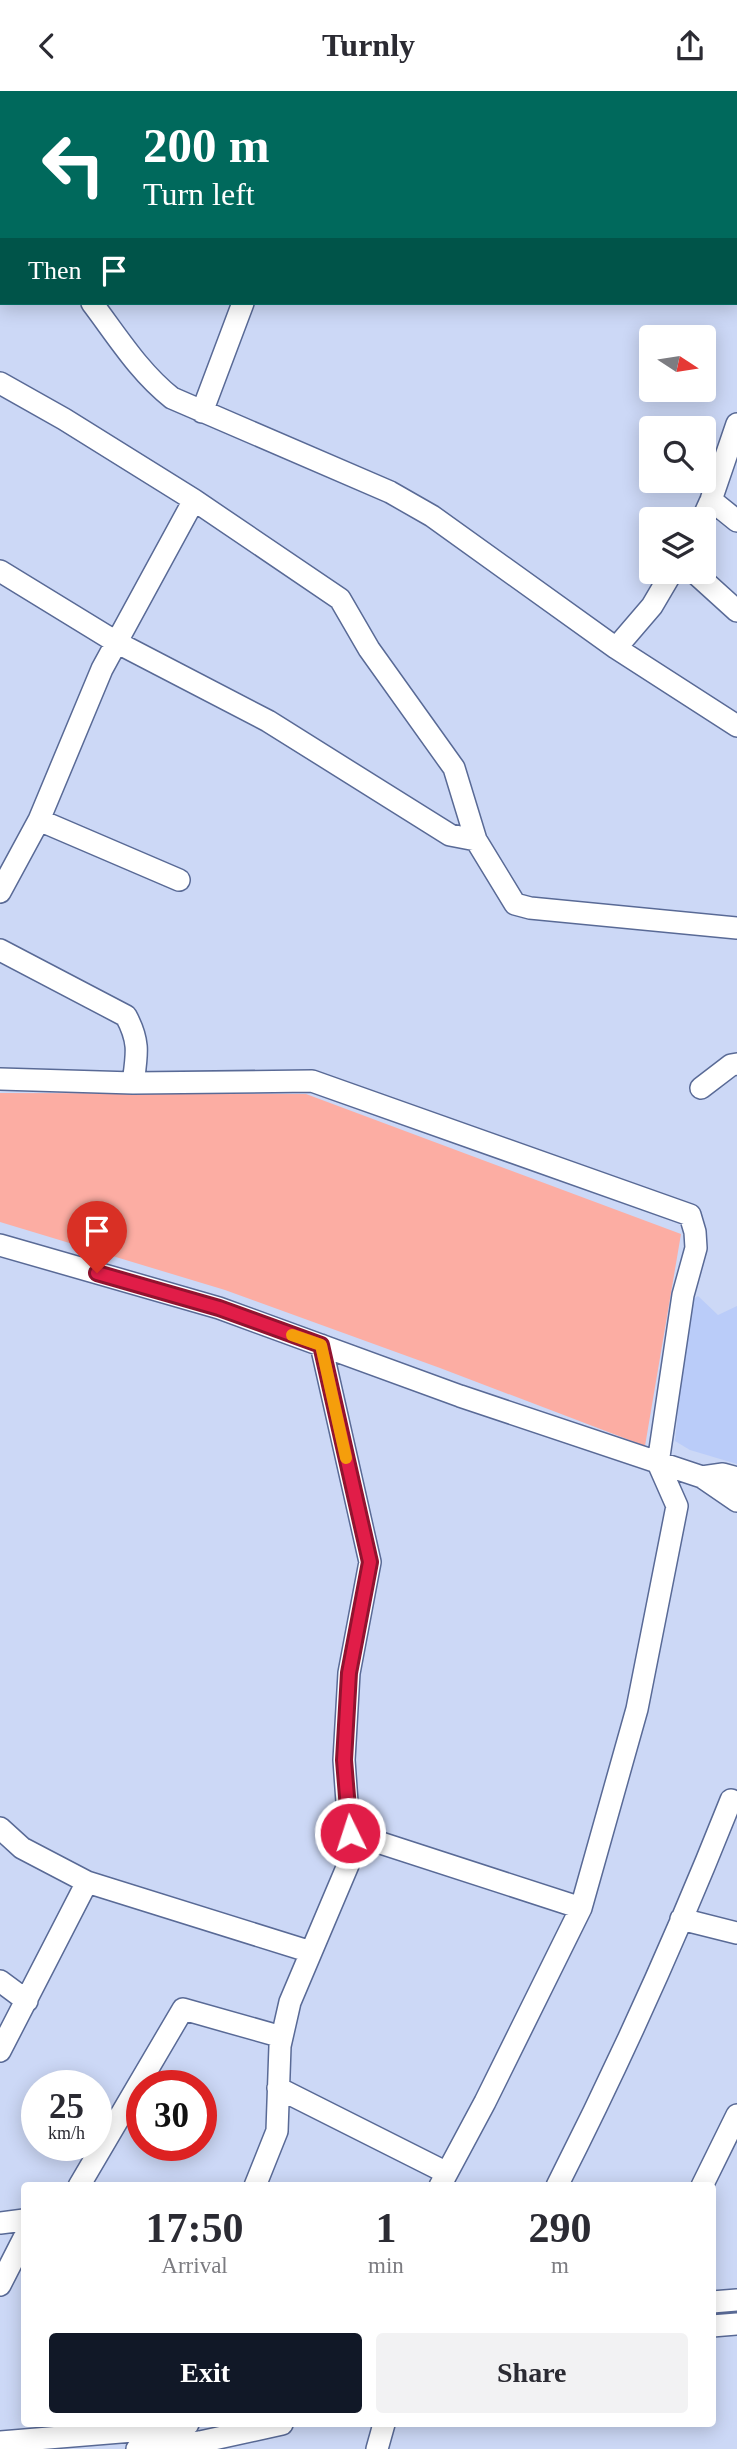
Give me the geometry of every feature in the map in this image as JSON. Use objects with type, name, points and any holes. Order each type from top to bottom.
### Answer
[{"type":"street","points":[[202,412],[242,305]]},
{"type":"street","points":[[103,307],[127,351],[160,389],[172,398],[390,492],[432,516],[616,648],[737,726]]},
{"type":"street","points":[[0,383],[64,419],[194,500],[340,599],[369,649],[454,768],[476,840],[515,904],[530,908],[737,928]]},
{"type":"street","points":[[708,507],[737,424]]},
{"type":"street","points":[[0,892],[39,820],[102,669],[194,500]]},
{"type":"street","points":[[712,500],[737,521]]},
{"type":"street","points":[[0,571],[116,642],[268,721],[450,835],[476,840]]},
{"type":"street","points":[[616,648],[653,606],[666,584]]},
{"type":"street","points":[[707,584],[737,611]]},
{"type":"street","points":[[39,820],[179,880]]},
{"type":"street","points":[[0,950],[126,1016],[135,1032],[138,1049],[133,1083]]},
{"type":"street","points":[[701,1088],[737,1064]]},
{"type":"street","points":[[0,1079],[133,1083],[312,1081],[690,1215],[695,1232],[696,1248],[683,1295],[658,1463],[677,1506],[637,1709],[581,1908],[444,2179],[278,2088]]},
{"type":"street","points":[[0,1245],[219,1308],[460,1396],[702,1478],[737,1501]]},
{"type":"street","points":[[257,2182],[277,2131],[282,2037],[290,2002],[351,1858],[344,1760],[349,1673],[370,1562],[321,1345]]},
{"type":"street","points":[[702,1478],[723,1474],[737,1478]]},
{"type":"street","points":[[559,2182],[608,2085],[731,1800]]},
{"type":"street","points":[[0,1828],[22,1848],[87,1882],[311,1952]]},
{"type":"street","points":[[350,1833],[581,1908]]},
{"type":"street","points":[[0,2051],[87,1882]]},
{"type":"street","points":[[681,1919],[737,1933]]},
{"type":"street","points":[[0,1981],[27,2001]]},
{"type":"street","points":[[81,2182],[183,2009],[282,2037]]},
{"type":"street","points":[[704,2182],[737,2115]]},
{"type":"street","points":[[0,2223],[21,2220]]},
{"type":"street","points":[[0,2285],[21,2244]]},
{"type":"street","points":[[716,2302],[737,2300]]},
{"type":"street","points":[[716,2326],[737,2324]]},
{"type":"street","points":[[0,2442],[105,2435],[165,2427]]},
{"type":"street","points":[[137,2449],[199,2445],[270,2427]]},
{"type":"street","points":[[377,2449],[383,2427]]},
{"type":"shaded area","points":[[0,1093],[306,1094],[681,1234],[645,1446],[225,1290],[0,1222]]},
{"type":"shaded area","points":[[698,1296],[718,1315],[737,1306],[737,1464],[690,1450],[675,1441],[689,1301]]},
{"type":"slow traffic","points":[[292,1335],[321,1345],[346,1458]]},
{"type":"route","points":[[97,1273],[219,1308],[321,1345],[370,1562],[349,1673],[344,1760],[350,1833]]}]
